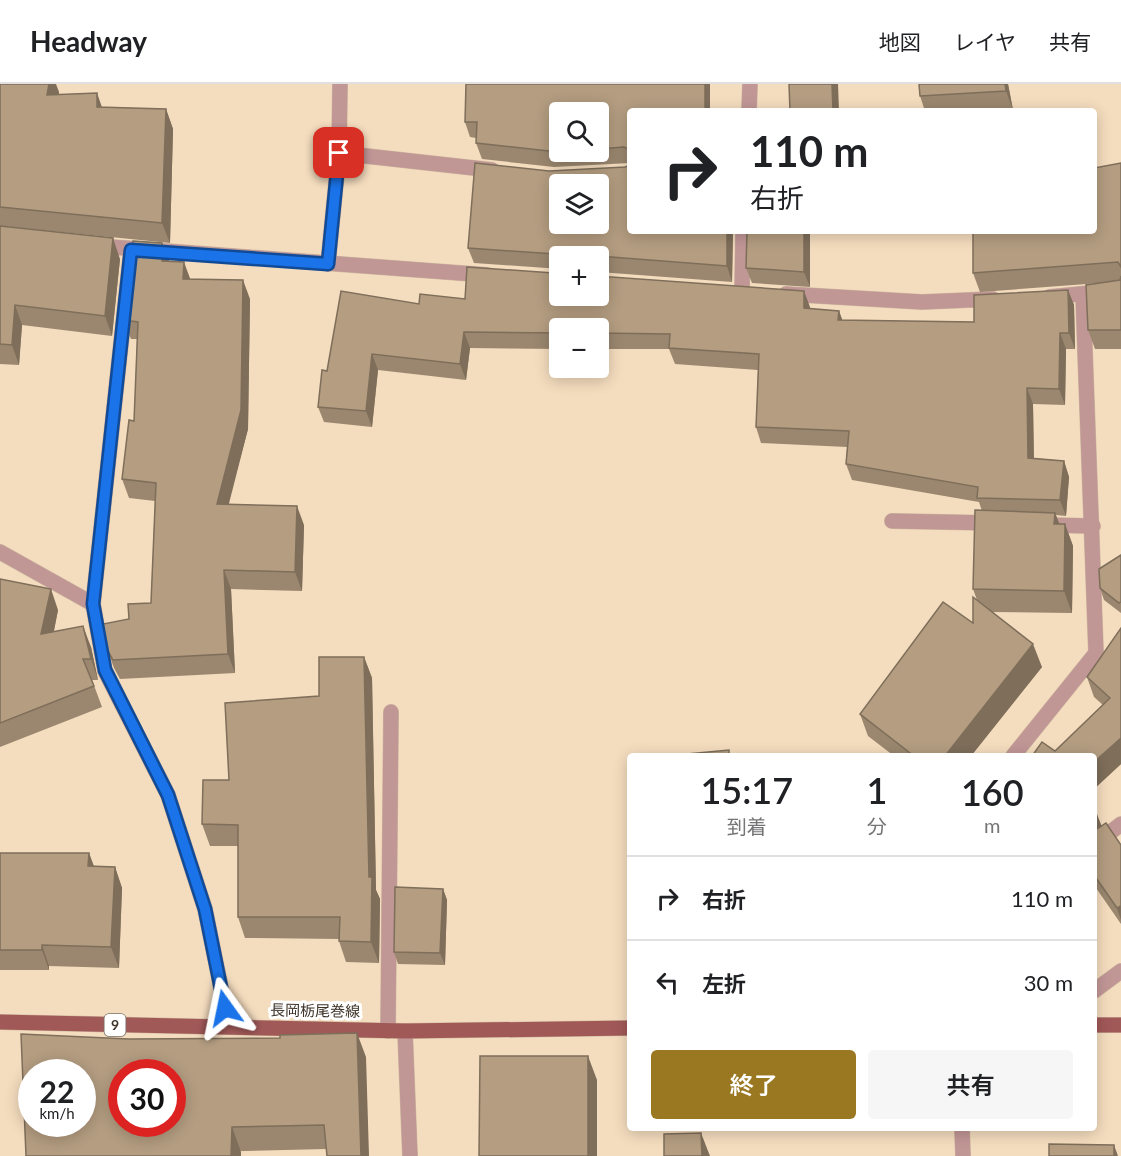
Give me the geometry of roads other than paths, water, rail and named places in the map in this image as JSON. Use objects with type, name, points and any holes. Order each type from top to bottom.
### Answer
[{"type":"main road","name":"長岡栃尾巻線","points":[[0,1022],[388,1031],[627,1028]]},
{"type":"main road","points":[[1097,1025],[1121,1024]]},
{"type":"street","points":[[328,264],[339,153],[340,84]]},
{"type":"street","points":[[748,108],[750,84]]},
{"type":"street","points":[[339,153],[509,172]]},
{"type":"street","points":[[741,291],[743,234]]},
{"type":"street","points":[[86,244],[131,250],[502,276]]},
{"type":"street","points":[[131,250],[93,604],[105,670],[168,795],[205,909],[229,1027]]},
{"type":"street","points":[[1037,298],[1083,296],[1121,290]]},
{"type":"street","points":[[775,294],[922,302],[1014,299]]},
{"type":"street","points":[[1015,753],[1096,653],[1083,296]]},
{"type":"street","points":[[892,521],[1011,524]]},
{"type":"street","points":[[1034,524],[1093,526]]},
{"type":"street","points":[[0,552],[93,604]]},
{"type":"street","points":[[388,1031],[391,712]]},
{"type":"street","points":[[1097,843],[1121,824]]},
{"type":"street","points":[[1097,990],[1121,971]]},
{"type":"street","points":[[405,1031],[410,1156]]},
{"type":"street","points":[[962,1131],[963,1156]]}]
